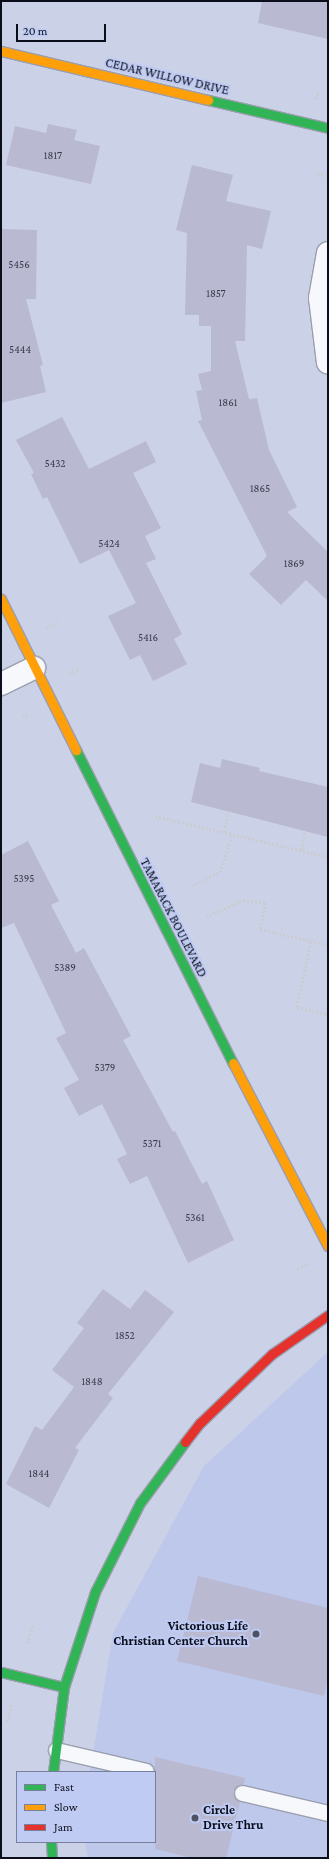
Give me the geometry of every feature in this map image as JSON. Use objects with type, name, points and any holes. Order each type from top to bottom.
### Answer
[{"type":"street","name":"CEDAR WILLOW DRIVE","points":[[1,51],[328,128]]},
{"type":"street","points":[[328,253],[320,298],[328,363]]},
{"type":"street","name":"TAMARACK BOULEVARD","points":[[1,599],[188,977],[328,1246]]},
{"type":"street","points":[[1,684],[34,668]]},
{"type":"street","points":[[53,1771],[64,1687],[94,1592],[140,1503],[200,1423],[272,1354],[328,1315]]},
{"type":"street","points":[[1,1672],[64,1687]]},
{"type":"street","points":[[51,1843],[52,1858]]},
{"type":"lane","points":[[56,1750],[146,1771]]},
{"type":"lane","points":[[242,1793],[328,1813]]},
{"type":"path","points":[[317,173],[326,175]]},
{"type":"path","points":[[45,629],[57,622]]},
{"type":"path","points":[[69,674],[81,668]]},
{"type":"path","points":[[224,832],[229,811]]},
{"type":"path","points":[[155,816],[328,857]]},
{"type":"path","points":[[301,850],[305,832]]},
{"type":"path","points":[[191,886],[220,872],[232,834]]},
{"type":"path","points":[[206,917],[243,900],[266,903],[260,929],[328,945]]},
{"type":"path","points":[[311,942],[297,1007],[328,1014]]},
{"type":"path","points":[[297,1269],[310,1262]]},
{"type":"path","points":[[27,1643],[33,1624]]},
{"type":"path","points":[[7,1722],[11,1704]]},
{"type":"shaded area","points":[[328,1352],[328,1858],[88,1858],[85,1843],[156,1843],[156,1771],[90,1771],[113,1633],[204,1466]]},
{"type":"building","points":[[262,1],[328,1],[328,39],[258,23]]},
{"type":"building","points":[[48,124],[77,130],[74,140],[100,146],[91,184],[6,165],[15,126],[46,133]]},
{"type":"building","points":[[192,165],[233,175],[226,201],[271,211],[262,249],[247,245],[245,341],[235,341],[249,399],[257,398],[269,450],[297,507],[287,512],[328,552],[328,601],[306,580],[281,605],[249,574],[267,556],[198,421],[202,420],[196,391],[202,390],[198,374],[211,371],[211,326],[199,326],[199,315],[185,315],[187,233],[176,230]]},
{"type":"building","points":[[1,229],[37,230],[36,299],[26,299],[43,365],[40,366],[46,392],[1,403]]},
{"type":"building","points":[[62,417],[89,469],[146,441],[156,462],[133,473],[161,528],[145,536],[156,559],[146,563],[182,634],[174,639],[187,664],[153,681],[140,655],[130,660],[108,616],[136,603],[109,550],[80,564],[47,497],[43,499],[31,474],[34,473],[16,440]]},
{"type":"building","points":[[222,759],[260,768],[259,771],[328,787],[328,837],[191,802],[200,763],[220,768]]},
{"type":"building","points":[[28,841],[59,901],[51,905],[76,953],[84,948],[131,1036],[123,1040],[173,1132],[175,1131],[202,1184],[207,1181],[234,1240],[188,1263],[147,1176],[130,1184],[117,1159],[127,1154],[102,1104],[79,1116],[64,1088],[79,1080],[56,1038],[66,1033],[14,923],[1,928],[1,855]]},
{"type":"building","points":[[103,1289],[130,1309],[145,1290],[174,1312],[108,1394],[113,1398],[75,1448],[79,1450],[49,1508],[6,1484],[35,1426],[42,1430],[74,1387],[52,1370],[84,1328],[77,1323]]},
{"type":"building","name":"Victorious Life Christian Center Church","points":[[198,1576],[328,1608],[328,1679],[324,1696],[177,1661]]},
{"type":"building","name":"Circle Drive Thru","points":[[155,1757],[245,1778],[244,1784],[239,1785],[233,1791],[234,1796],[240,1802],[226,1858],[192,1858],[155,1849]]},
{"type":"traffic: fast","points":[[208,100],[328,128]]},
{"type":"traffic: fast","points":[[76,750],[233,1063]]},
{"type":"traffic: fast","points":[[53,1771],[64,1687],[95,1592],[140,1503],[185,1442]]},
{"type":"traffic: fast","points":[[1,1672],[64,1687]]},
{"type":"traffic: fast","points":[[51,1843],[52,1858]]},
{"type":"traffic: slow","points":[[1,51],[208,100]]},
{"type":"traffic: slow","points":[[1,599],[76,750]]},
{"type":"traffic: slow","points":[[233,1063],[328,1246]]},
{"type":"traffic: jam","points":[[185,1442],[200,1423],[272,1354],[328,1315]]},
{"type":"place","name":"Victorious Life Christian Center Church","points":[[256,1634]]},
{"type":"place","name":"Circle Drive Thru","points":[[195,1818]]}]
